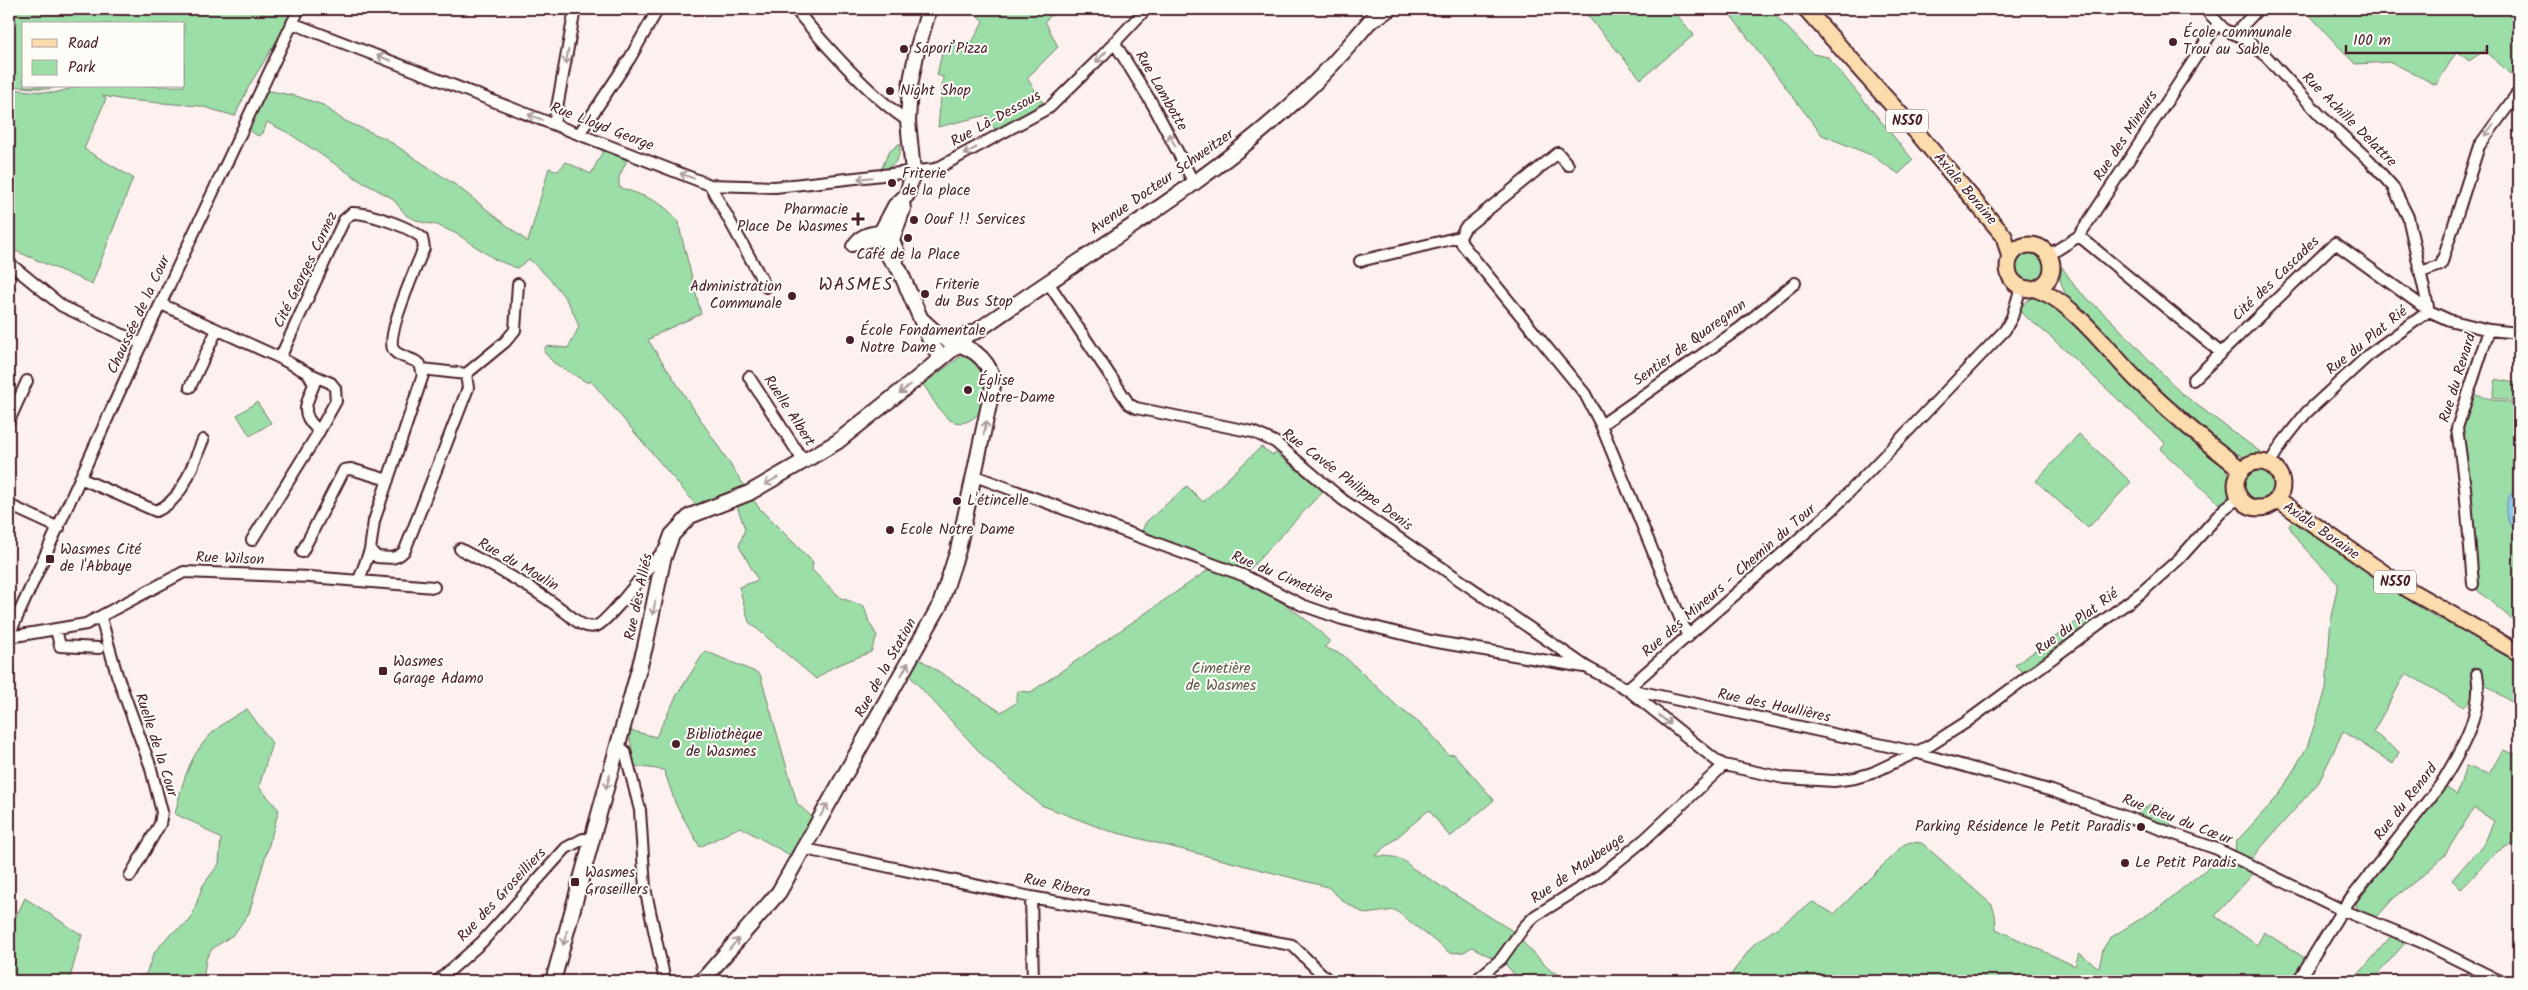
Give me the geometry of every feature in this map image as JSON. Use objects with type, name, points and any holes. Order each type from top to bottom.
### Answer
[{"type":"main road","name":"Axiale Boraine","points":[[1806,9],[1900,113],[2004,236]]},
{"type":"main road","name":"N550","points":[[2004,236],[2028,245],[2040,247],[2049,255]]},
{"type":"main road","name":"N550","points":[[2004,236],[2010,258],[2008,270],[2010,277],[2028,288]]},
{"type":"main road","points":[[2010,258],[2017,249],[2028,245]]},
{"type":"main road","points":[[2049,255],[2052,261],[2051,276],[2061,300],[2138,380],[2200,438],[2242,470]]},
{"type":"main road","points":[[2028,288],[2047,282],[2051,276]]},
{"type":"main road","points":[[2028,288],[2061,300]]},
{"type":"main road","points":[[2240,497],[2236,483],[2242,470],[2252,463],[2269,464]]},
{"type":"main road","name":"Axiale Boraine","points":[[2240,497],[2245,503],[2258,508],[2266,507],[2278,499],[2283,487],[2282,480],[2275,468],[2269,464]]},
{"type":"main road","name":"Axiale Boraine","points":[[2278,499],[2404,587],[2519,654]]},
{"type":"street","name":"Chaussée de la Cour","points":[[9,636],[80,478],[299,9]]},
{"type":"street","points":[[554,124],[576,9]]},
{"type":"street","points":[[579,134],[630,58],[658,9]]},
{"type":"street","points":[[796,9],[842,60],[893,111],[908,121]]},
{"type":"street","points":[[929,9],[910,86],[908,121],[913,172],[907,195],[902,202],[903,209],[886,235],[899,256],[899,269],[933,347],[942,357],[964,345]]},
{"type":"street","name":"Rue Là-Dessous","points":[[913,172],[936,169],[1038,115],[1059,99],[1146,9]]},
{"type":"street","name":"Avenue Docteur Schweitzer","points":[[964,345],[974,340],[977,331],[1047,281],[1194,183],[1250,140],[1302,95],[1380,9]]},
{"type":"street","points":[[1363,29],[1393,9]]},
{"type":"street","name":"Rue Achille Delattre","points":[[2205,9],[2225,30],[2235,34],[2264,54],[2320,116],[2370,161],[2393,187],[2408,217],[2429,311]]},
{"type":"street","points":[[2235,34],[2258,9]]},
{"type":"street","name":"Rue Lloyd George","points":[[292,23],[710,185],[775,187],[913,172]]},
{"type":"street","name":"Rue des Mineurs","points":[[2049,255],[2079,236],[2218,23]]},
{"type":"street","name":"Rue Lambotte","points":[[1114,42],[1153,105],[1194,183]]},
{"type":"street","points":[[2421,272],[2441,265],[2479,146],[2519,91]]},
{"type":"street","points":[[1461,240],[1465,228],[1558,153],[1568,165]]},
{"type":"street","points":[[710,185],[766,287]]},
{"type":"street","name":"Cité Georges Cornez","points":[[280,358],[344,220],[352,213],[357,213],[413,231],[424,243],[401,304],[392,343],[397,353],[416,361],[422,369],[466,374]]},
{"type":"street","points":[[2079,236],[2221,353]]},
{"type":"street","points":[[1360,261],[1461,240]]},
{"type":"street","points":[[1461,240],[1585,394],[1601,425],[1688,637]]},
{"type":"street","name":"Cité des Cascades","points":[[2194,380],[2335,243],[2429,311]]},
{"type":"street","points":[[9,263],[62,306],[142,344]]},
{"type":"street","name":"Rue Cavée Philippe Denis","points":[[1047,281],[1129,404],[1136,408],[1253,432],[1275,442],[1343,500],[1588,668],[1627,689]]},
{"type":"street","name":"Sentier de Quaregnon","points":[[1601,425],[1740,328],[1795,282]]},
{"type":"street","points":[[370,550],[377,558],[388,558],[400,556],[405,550],[468,388],[466,374],[505,342],[515,330],[518,284]]},
{"type":"street","name":"Rue des Mineurs - Chemin du Tour","points":[[1627,689],[1784,554],[1849,494],[2005,330],[2028,288]]},
{"type":"street","points":[[161,304],[331,383],[336,395],[336,401],[317,435],[252,540]]},
{"type":"street","points":[[2429,311],[2449,320],[2489,330],[2519,333]]},
{"type":"street","name":"Rue du Plat Rié","points":[[2269,464],[2283,442],[2306,413],[2371,354],[2429,311]]},
{"type":"street","name":"Rue de la Station","points":[[702,981],[766,909],[805,849],[817,823],[940,605],[957,554],[994,381],[991,370],[964,345],[945,338],[921,319]]},
{"type":"street","points":[[190,387],[217,330]]},
{"type":"street","name":"Rue du Renard","points":[[2473,584],[2465,488],[2456,428],[2489,330]]},
{"type":"street","name":"Rue des Alliés","points":[[553,981],[645,648],[668,546],[677,528],[690,516],[749,493],[837,442],[942,357]]},
{"type":"street","points":[[359,580],[370,550],[374,521],[421,380],[422,369]]},
{"type":"street","points":[[308,373],[314,384],[306,410],[307,420],[316,428],[317,435]]},
{"type":"street","name":"Ruelle Albert","points":[[749,377],[804,462]]},
{"type":"street","points":[[9,421],[27,381]]},
{"type":"street","points":[[80,478],[156,511],[168,505],[180,492],[203,440]]},
{"type":"street","points":[[302,552],[344,470],[351,469],[388,480]]},
{"type":"street","name":"Rue du Cimetière","points":[[975,476],[1245,576],[1310,608],[1342,619],[1431,641],[1588,668]]},
{"type":"street","name":"Rue du Plat Rié","points":[[1724,765],[1784,778],[1834,781],[1872,773],[1943,739],[2142,592],[2180,558],[2224,508],[2240,497]]},
{"type":"street","points":[[9,505],[59,528]]},
{"type":"street","name":"Rue du Moulin","points":[[460,549],[544,595],[579,623],[595,626],[607,617],[668,546]]},
{"type":"street","name":"Rue Wilson","points":[[9,636],[86,624],[101,618],[184,572],[359,580],[434,587]]},
{"type":"street","name":"Ruelle de la Cour","points":[[101,618],[118,675],[150,765],[162,812],[160,824],[130,876]]},
{"type":"street","points":[[56,630],[60,646],[99,648]]},
{"type":"street","name":"Rue du Renard","points":[[2298,981],[2342,910],[2441,784],[2454,763],[2470,728],[2480,690],[2477,674]]},
{"type":"street","points":[[1627,689],[1724,765]]},
{"type":"street","name":"Rue des Houllières","points":[[1627,689],[1915,752]]},
{"type":"street","points":[[618,746],[625,751],[640,810],[644,888],[666,981]]},
{"type":"street","name":"Rue Rieu du Cœur","points":[[1915,752],[2052,791],[2217,849],[2342,910],[2419,941],[2500,981]]},
{"type":"street","name":"Rue de Maubeuge","points":[[1475,981],[1501,959],[1516,937],[1536,916],[1601,875],[1644,840],[1724,765]]},
{"type":"street","name":"Rue des Groseilliers","points":[[438,981],[482,942],[566,848],[583,839],[592,840]]},
{"type":"street","name":"Rue Ribera","points":[[805,849],[1031,897],[1292,945],[1329,981]]},
{"type":"street","points":[[1031,897],[1033,981]]},
{"type":"green space","points":[[9,9],[293,9],[294,12],[249,86],[235,116],[200,106],[125,100],[103,96],[106,99],[84,149],[133,178],[92,284],[9,248],[9,89],[54,93],[73,88],[185,88],[185,22],[22,22],[22,87],[9,86]]},
{"type":"green space","points":[[971,9],[1058,9],[1045,21],[1058,47],[1027,78],[1043,103],[996,132],[987,115],[938,127],[943,77],[937,75],[943,49],[951,44],[973,41],[983,21]]},
{"type":"green space","points":[[1582,9],[1672,9],[1694,35],[1641,79]]},
{"type":"green space","points":[[1726,9],[1772,9],[1773,13],[1813,54],[1828,57],[1913,160],[1899,174],[1871,155],[1822,135]]},
{"type":"green space","points":[[2304,9],[2519,9],[2519,76],[2511,75],[2485,50],[2469,61],[2457,51],[2436,85],[2391,62],[2355,64]]},
{"type":"green space","points":[[260,89],[296,96],[323,105],[343,120],[386,139],[457,186],[528,242],[549,168],[558,171],[566,162],[591,174],[604,149],[628,158],[619,177],[619,187],[659,204],[673,215],[678,222],[701,314],[648,340],[759,508],[813,562],[812,570],[841,598],[864,606],[869,622],[877,636],[871,652],[833,667],[816,679],[749,622],[739,587],[758,580],[739,546],[745,529],[735,500],[705,510],[697,506],[591,381],[588,383],[554,363],[544,352],[546,346],[568,348],[579,327],[565,298],[545,274],[529,259],[517,268],[496,260],[457,234],[437,225],[421,222],[407,216],[392,198],[362,182],[290,134],[267,122],[263,133],[258,136],[252,132],[245,121]]},
{"type":"green space","points":[[900,143],[896,161],[890,167],[881,170],[889,152]]},
{"type":"green space","points":[[2030,250],[2037,251],[2042,255],[2046,260],[2046,274],[2042,279],[2037,283],[2030,284],[2023,283],[2018,279],[2014,274],[2013,267],[2014,260],[2018,255],[2023,251]]},
{"type":"green space","points":[[2062,267],[2076,288],[2111,320],[2181,393],[2263,454],[2244,457],[2224,447],[2215,458],[2225,469],[2231,484],[2224,504],[2218,503],[2160,449],[2165,443],[2052,338],[2019,311],[2031,298],[2045,299],[2056,305],[2066,296],[2060,280]]},
{"type":"green space","points":[[963,355],[978,366],[986,380],[987,393],[984,406],[976,416],[967,422],[956,422],[945,416],[923,384]]},
{"type":"green space","points":[[2496,379],[2519,384],[2519,403],[2493,397]]},
{"type":"green space","points":[[2470,394],[2519,405],[2519,625],[2478,591],[2469,486],[2459,429]]},
{"type":"green space","points":[[257,402],[271,423],[250,436],[237,415]]},
{"type":"green space","points":[[2079,434],[2131,482],[2088,528],[2036,481]]},
{"type":"green space","points":[[1261,447],[1273,455],[1276,453],[1323,491],[1247,572],[1142,531],[1146,522],[1187,486],[1203,502]]},
{"type":"green space","points":[[2259,468],[2266,469],[2271,473],[2275,478],[2275,492],[2271,497],[2266,501],[2259,502],[2252,501],[2247,497],[2243,492],[2242,485],[2243,478],[2247,473],[2252,469]]},
{"type":"green space","points":[[2295,518],[2406,594],[2408,600],[2440,620],[2448,619],[2519,660],[2519,707],[2487,686],[2464,707],[2406,673],[2373,732],[2399,752],[2393,764],[2343,731],[2319,782],[2250,860],[2235,852],[2236,842],[2279,795],[2307,747],[2326,690],[2331,616],[2338,584],[2298,541],[2289,526]]},
{"type":"green space","name":"Cimetière de Wasmes","points":[[1211,568],[1275,598],[1304,618],[1330,642],[1324,647],[1343,655],[1396,705],[1428,730],[1448,755],[1454,754],[1494,800],[1450,837],[1429,810],[1375,856],[1391,857],[1404,861],[1412,868],[1511,930],[1551,971],[1573,981],[1520,981],[1501,959],[1493,958],[1472,947],[1464,952],[1450,953],[1395,910],[1365,914],[1343,901],[1328,887],[1106,830],[1041,805],[988,761],[908,674],[918,658],[1001,712],[1016,703],[1018,691],[1031,692]]},
{"type":"green space","points":[[2092,611],[2097,618],[2023,673],[2015,665]]},
{"type":"green space","points":[[705,651],[760,674],[797,803],[814,819],[797,859],[740,827],[700,847],[676,805],[664,770],[634,766],[629,730],[656,737],[677,695]]},
{"type":"green space","points":[[247,709],[272,743],[259,787],[279,810],[249,913],[234,934],[212,949],[206,959],[203,981],[120,981],[146,974],[154,953],[169,935],[190,921],[203,885],[219,864],[221,839],[199,825],[175,814],[184,779],[197,751],[217,729]]},
{"type":"green space","points":[[2503,750],[2517,755],[2519,751],[2519,845],[2510,845],[2495,854],[2461,889],[2452,880],[2485,842],[2494,821],[2474,808],[2444,856],[2427,872],[2393,899],[2375,919],[2361,913],[2356,906],[2358,895],[2444,786],[2457,795],[2466,766],[2489,774]]},
{"type":"green space","points":[[2150,804],[2165,812],[2172,827],[2137,814]]},
{"type":"green space","points":[[1910,842],[1922,843],[1992,905],[1996,929],[2075,966],[2079,953],[2099,968],[2103,949],[2110,938],[2161,906],[2221,857],[2254,873],[2215,916],[2257,945],[2264,932],[2308,960],[2302,981],[1726,981],[1754,944],[1813,902],[1834,914],[1903,845]]},
{"type":"green space","points":[[25,898],[82,935],[69,981],[9,981],[9,931]]},
{"type":"green space","points":[[2391,936],[2404,944],[2372,981],[2353,981]]},
{"type":"water","points":[[2519,486],[2519,532],[2509,522],[2506,516],[2506,509],[2510,496]]},
{"type":"place","name":"École communale Trou au Sable","points":[[2173,42]]},
{"type":"place","name":"Sapori’Pizza","points":[[904,49]]},
{"type":"place","name":"Night Shop","points":[[890,91]]},
{"type":"place","name":"Friterie de la place","points":[[892,183]]},
{"type":"place","name":"Pharmacie Place De Wasmes","points":[[858,219]]},
{"type":"place","name":"Oouf !! Services","points":[[914,220]]},
{"type":"place","name":"Café de la Place","points":[[908,238]]},
{"type":"place","name":"Friterie du Bus Stop","points":[[925,294]]},
{"type":"place","name":"Administration Communale","points":[[792,296]]},
{"type":"place","name":"École Fondamentale Notre Dame","points":[[850,340]]},
{"type":"place","name":"Église Notre-Dame","points":[[968,390]]},
{"type":"place","name":"L'étincelle","points":[[957,501]]},
{"type":"place","name":"Ecole Notre Dame","points":[[890,530]]},
{"type":"place","name":"Wasmes Cité de l'Abbaye","points":[[50,559]]},
{"type":"place","name":"Wasmes Garage Adamo","points":[[383,671]]},
{"type":"place","name":"Bibliothèque de Wasmes","points":[[676,744]]},
{"type":"place","name":"Parking Résidence le Petit Paradis","points":[[2141,827]]},
{"type":"place","name":"Le Petit Paradis","points":[[2125,863]]},
{"type":"place","name":"Wasmes Groseillers","points":[[575,882]]},
{"type":"district","name":"WASMES","points":[[856,285]]}]
